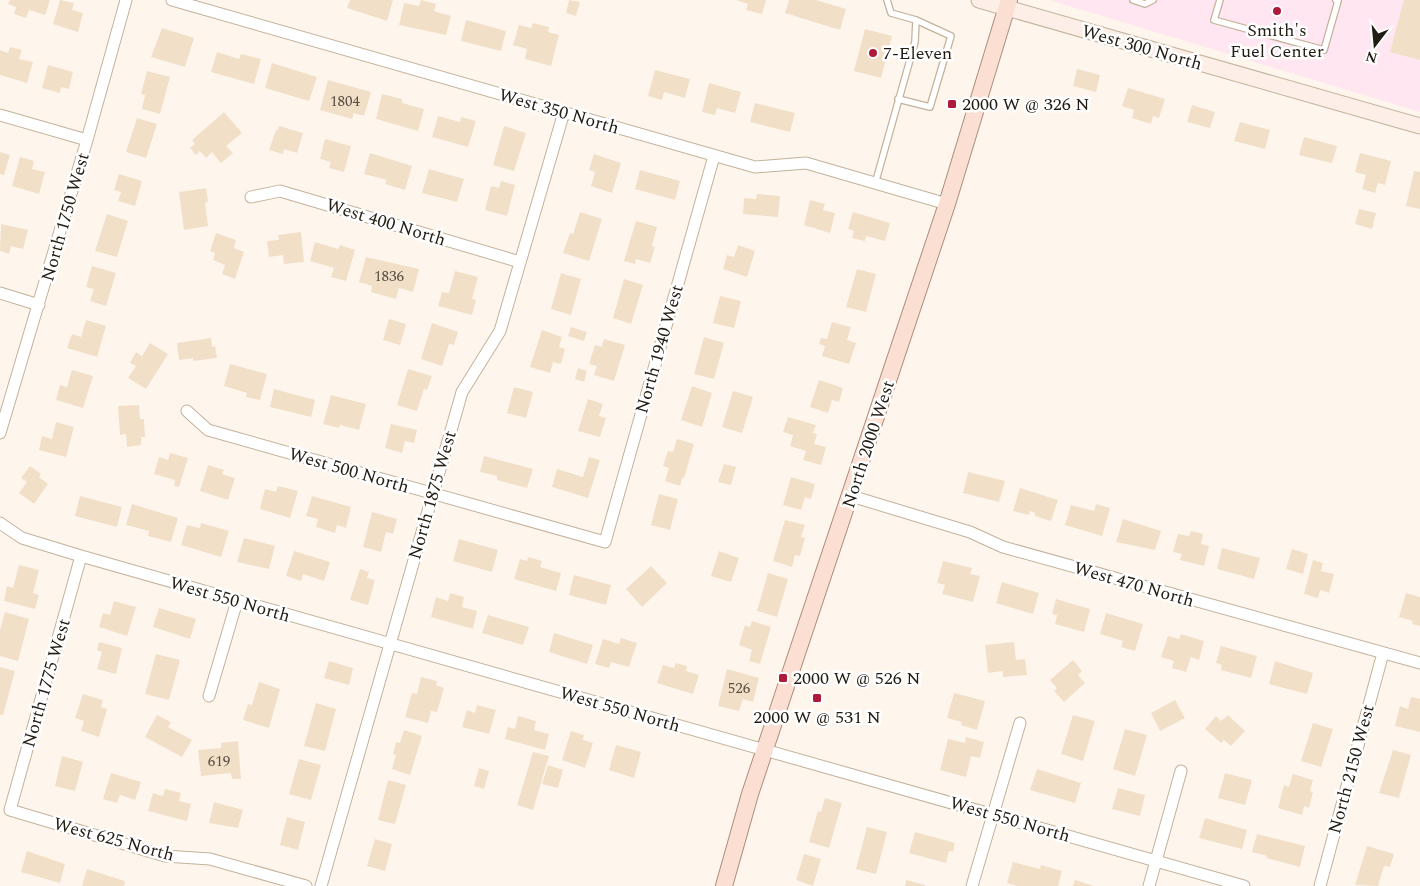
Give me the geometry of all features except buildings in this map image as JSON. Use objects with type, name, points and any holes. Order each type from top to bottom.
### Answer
[{"type":"main road","name":"West 300 North","points":[[979,0],[1008,4],[1420,126]]},
{"type":"main road","name":"North 2000 West","points":[[724,886],[765,750],[947,204],[1008,4]]},
{"type":"street","name":"North 1750 West","points":[[0,432],[87,140],[126,0]]},
{"type":"street","name":"West 350 North","points":[[172,0],[755,167],[806,163],[947,204]]},
{"type":"street","name":"North 1875 West","points":[[321,886],[462,392],[500,331],[564,112]]},
{"type":"street","points":[[0,115],[87,140]]},
{"type":"street","name":"North 1940 West","points":[[605,542],[714,156]]},
{"type":"street","name":"West 400 North","points":[[251,197],[280,191],[520,262]]},
{"type":"street","points":[[0,292],[39,304]]},
{"type":"street","name":"West 500 North","points":[[187,411],[208,430],[605,542]]},
{"type":"street","name":"West 470 North","points":[[851,496],[970,532],[1003,547],[1420,663]]},
{"type":"street","name":"West 550 North","points":[[0,523],[22,538],[82,556],[1244,886]]},
{"type":"street","name":"North 1775 West","points":[[10,810],[82,556]]},
{"type":"street","points":[[209,696],[237,601]]},
{"type":"street","name":"North 2150 West","points":[[1320,886],[1383,652]]},
{"type":"street","points":[[972,886],[1020,724]]},
{"type":"street","points":[[1149,886],[1181,772]]},
{"type":"street","name":"West 625 North","points":[[10,810],[165,856],[210,859],[306,886]]},
{"type":"lane","points":[[887,0],[890,13],[916,20],[951,36],[930,107],[898,99]]},
{"type":"lane","points":[[1133,0],[1145,4],[1153,0]]},
{"type":"lane","points":[[1220,0],[1214,20],[1324,50],[1338,1],[1336,0]]},
{"type":"lane","points":[[875,184],[915,42],[916,20]]},
{"type":"shaded area","points":[[1049,0],[1420,0],[1420,112]]},
{"type":"place","name":"Smith's Fuel Center","points":[[1277,11]]},
{"type":"place","name":"7-Eleven","points":[[873,53]]},
{"type":"place","name":"2000 W @ 326 N","points":[[952,104]]},
{"type":"place","name":"2000 W @ 526 N","points":[[783,678]]},
{"type":"place","name":"2000 W @ 531 N","points":[[817,698]]}]
